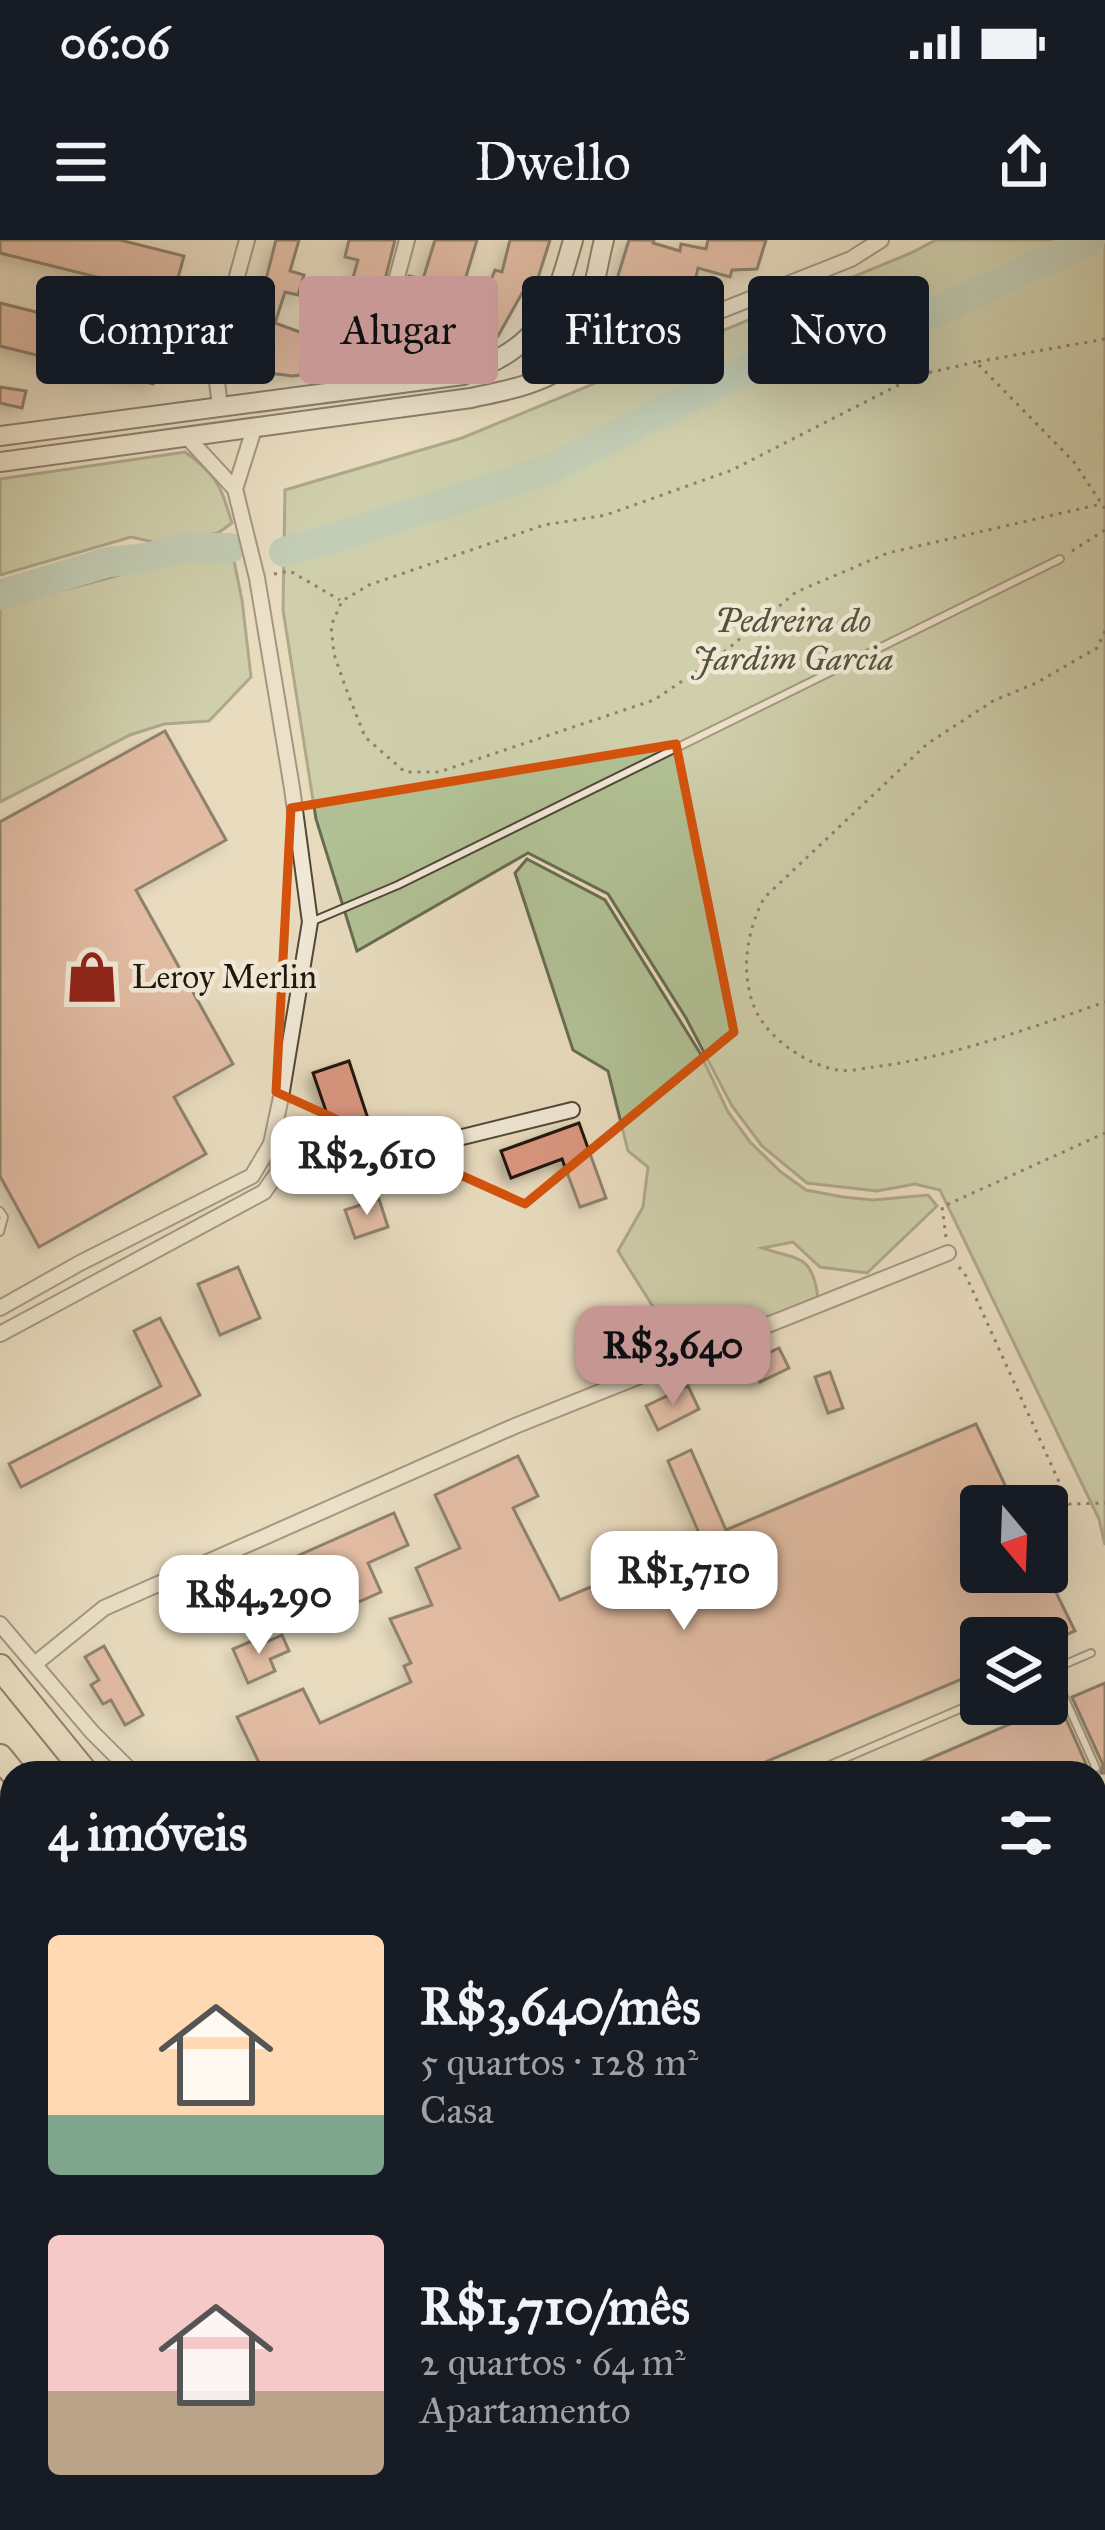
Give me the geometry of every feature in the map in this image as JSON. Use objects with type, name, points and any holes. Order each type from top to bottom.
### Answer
[{"type":"highway","points":[[0,1667],[76,1761]]},
{"type":"highway","points":[[0,1689],[56,1761]]},
{"type":"street","points":[[220,407],[219,342],[247,240]]},
{"type":"street","points":[[367,389],[407,240]]},
{"type":"street","points":[[563,276],[573,240]]},
{"type":"street","points":[[595,276],[604,240]]},
{"type":"street","points":[[724,308],[851,259],[881,240]]},
{"type":"street","points":[[0,436],[463,375],[496,362],[522,341]]},
{"type":"street","points":[[0,462],[471,398],[523,384]]},
{"type":"street","points":[[88,424],[91,451]]},
{"type":"street","points":[[0,1308],[252,1176],[271,1144],[310,922],[257,578],[235,489],[254,429]]},
{"type":"street","points":[[188,438],[235,489]]},
{"type":"street","points":[[262,1162],[345,1166],[572,1110]]},
{"type":"street","points":[[271,1144],[282,1166]]},
{"type":"street","points":[[0,1334],[242,1206],[264,1192],[282,1166]]},
{"type":"street","points":[[36,1663],[104,1608],[514,1426],[948,1253]]},
{"type":"street","points":[[0,1624],[121,1761]]},
{"type":"lane","points":[[310,922],[398,885],[1060,559]]},
{"type":"lane","points":[[0,1211],[4,1216],[0,1232]]},
{"type":"lane","points":[[1068,1663],[1090,1653]]},
{"type":"lane","points":[[839,1761],[960,1709]]},
{"type":"lane","points":[[1068,1709],[1093,1761]]},
{"type":"path","points":[[976,362],[1074,462],[1103,506],[887,553],[796,592],[718,657],[654,700],[439,772],[404,772],[365,737],[334,654],[331,626],[342,602],[369,585],[544,525],[606,515],[732,470],[918,375],[976,362],[1105,340]]},
{"type":"path","points":[[1060,559],[1105,530]]},
{"type":"path","points":[[257,578],[290,571],[342,602]]},
{"type":"path","points":[[1105,631],[1097,648],[993,701],[928,744],[764,898],[747,945],[749,995],[761,1020],[808,1060],[840,1071],[915,1061],[1105,1002]]},
{"type":"path","points":[[1105,1133],[942,1207],[948,1253],[966,1276],[1069,1504],[1105,1503]]},
{"type":"highlighted area","points":[[676,744],[734,1032],[525,1204],[276,1092],[291,808]]},
{"type":"green space","name":"Pedreira do Jardim Garcia","points":[[936,240],[1105,240],[1105,1545],[1099,1519],[940,1190],[915,1184],[877,1191],[807,1183],[762,1146],[732,1106],[686,1018],[608,894],[528,853],[357,951],[316,819],[283,610],[285,490],[462,438],[593,384],[724,384],[724,330],[748,320],[748,384],[929,384],[929,276],[855,276]]},
{"type":"green space","points":[[185,452],[221,490],[232,523],[218,533],[158,543],[131,537],[0,575],[0,479]]},
{"type":"green space","points":[[233,556],[251,677],[209,721],[164,724],[130,735],[0,802],[0,606],[177,557]]},
{"type":"green space","points":[[527,859],[605,900],[700,1053],[728,1112],[781,1172],[806,1190],[873,1200],[928,1195],[937,1206],[867,1273],[820,1267],[793,1242],[762,1248],[807,1266],[818,1299],[727,1335],[677,1345],[618,1251],[643,1207],[648,1167],[628,1151],[608,1071],[573,1050],[515,873]]},
{"type":"building","points":[[0,240],[120,240],[184,256],[178,276],[93,276],[0,253]]},
{"type":"building","points":[[276,240],[299,240],[290,271],[304,275],[299,276],[298,295],[285,292],[275,323],[275,276],[267,276]]},
{"type":"building","points":[[349,240],[395,240],[386,276],[353,276],[358,260],[345,257]]},
{"type":"building","points":[[435,240],[477,240],[466,276],[424,276]]},
{"type":"building","points":[[510,240],[550,240],[539,276],[522,276],[522,293],[498,336],[498,276],[493,276],[495,270],[502,272]]},
{"type":"building","points":[[629,240],[654,240],[680,251],[681,244],[706,249],[708,240],[766,240],[757,269],[732,270],[730,277],[698,268],[696,276],[618,276]]},
{"type":"building","points":[[0,303],[36,312],[36,355],[0,346]]},
{"type":"building","points":[[275,323],[299,332],[299,375],[275,374]]},
{"type":"building","points":[[0,387],[26,391],[22,408],[0,403]]},
{"type":"building","name":"Leroy Merlin","points":[[165,731],[226,840],[136,890],[233,1064],[174,1097],[206,1154],[39,1247],[0,1176],[0,822]]},
{"type":"building","points":[[349,1061],[374,1137],[339,1149],[313,1073]]},
{"type":"building","points":[[579,1123],[606,1198],[580,1207],[562,1159],[511,1178],[501,1151]]},
{"type":"building","points":[[379,1199],[388,1227],[355,1238],[345,1210]]},
{"type":"building","points":[[238,1267],[260,1318],[220,1335],[198,1284]]},
{"type":"building","points":[[160,1318],[200,1395],[21,1487],[9,1464],[161,1386],[134,1331]]},
{"type":"building","points":[[779,1348],[789,1368],[760,1382],[750,1362]]},
{"type":"building","points":[[830,1372],[843,1408],[828,1413],[815,1377]]},
{"type":"building","points":[[688,1386],[699,1409],[658,1430],[646,1406]]},
{"type":"building","points":[[976,1424],[1005,1485],[960,1485],[960,1593],[1056,1593],[1075,1631],[1068,1634],[1068,1617],[960,1617],[960,1680],[767,1761],[258,1761],[237,1717],[303,1689],[320,1723],[411,1682],[404,1666],[411,1663],[390,1619],[432,1605],[416,1568],[460,1548],[435,1495],[518,1456],[538,1496],[513,1508],[560,1600],[702,1540],[668,1461],[691,1450],[726,1530]]},
{"type":"building","points":[[394,1513],[408,1545],[368,1563],[381,1592],[313,1622],[286,1561]]},
{"type":"building","points":[[282,1635],[289,1651],[270,1659],[275,1671],[248,1683],[233,1649],[261,1637],[264,1643]]},
{"type":"building","points":[[104,1646],[143,1715],[125,1725],[111,1700],[103,1704],[91,1685],[99,1680],[85,1657]]},
{"type":"building","points":[[1105,1683],[1105,1761],[1101,1761],[1072,1697]]},
{"type":"building","points":[[1068,1723],[1085,1761],[924,1761],[1008,1725]]},
{"type":"waterway","points":[[284,552],[549,470],[753,365],[827,353],[878,338],[1090,240]]},
{"type":"waterway","points":[[0,595],[108,562],[182,548],[230,548]]},
{"type":"place","name":"Leroy Merlin","points":[[92,977]]}]
